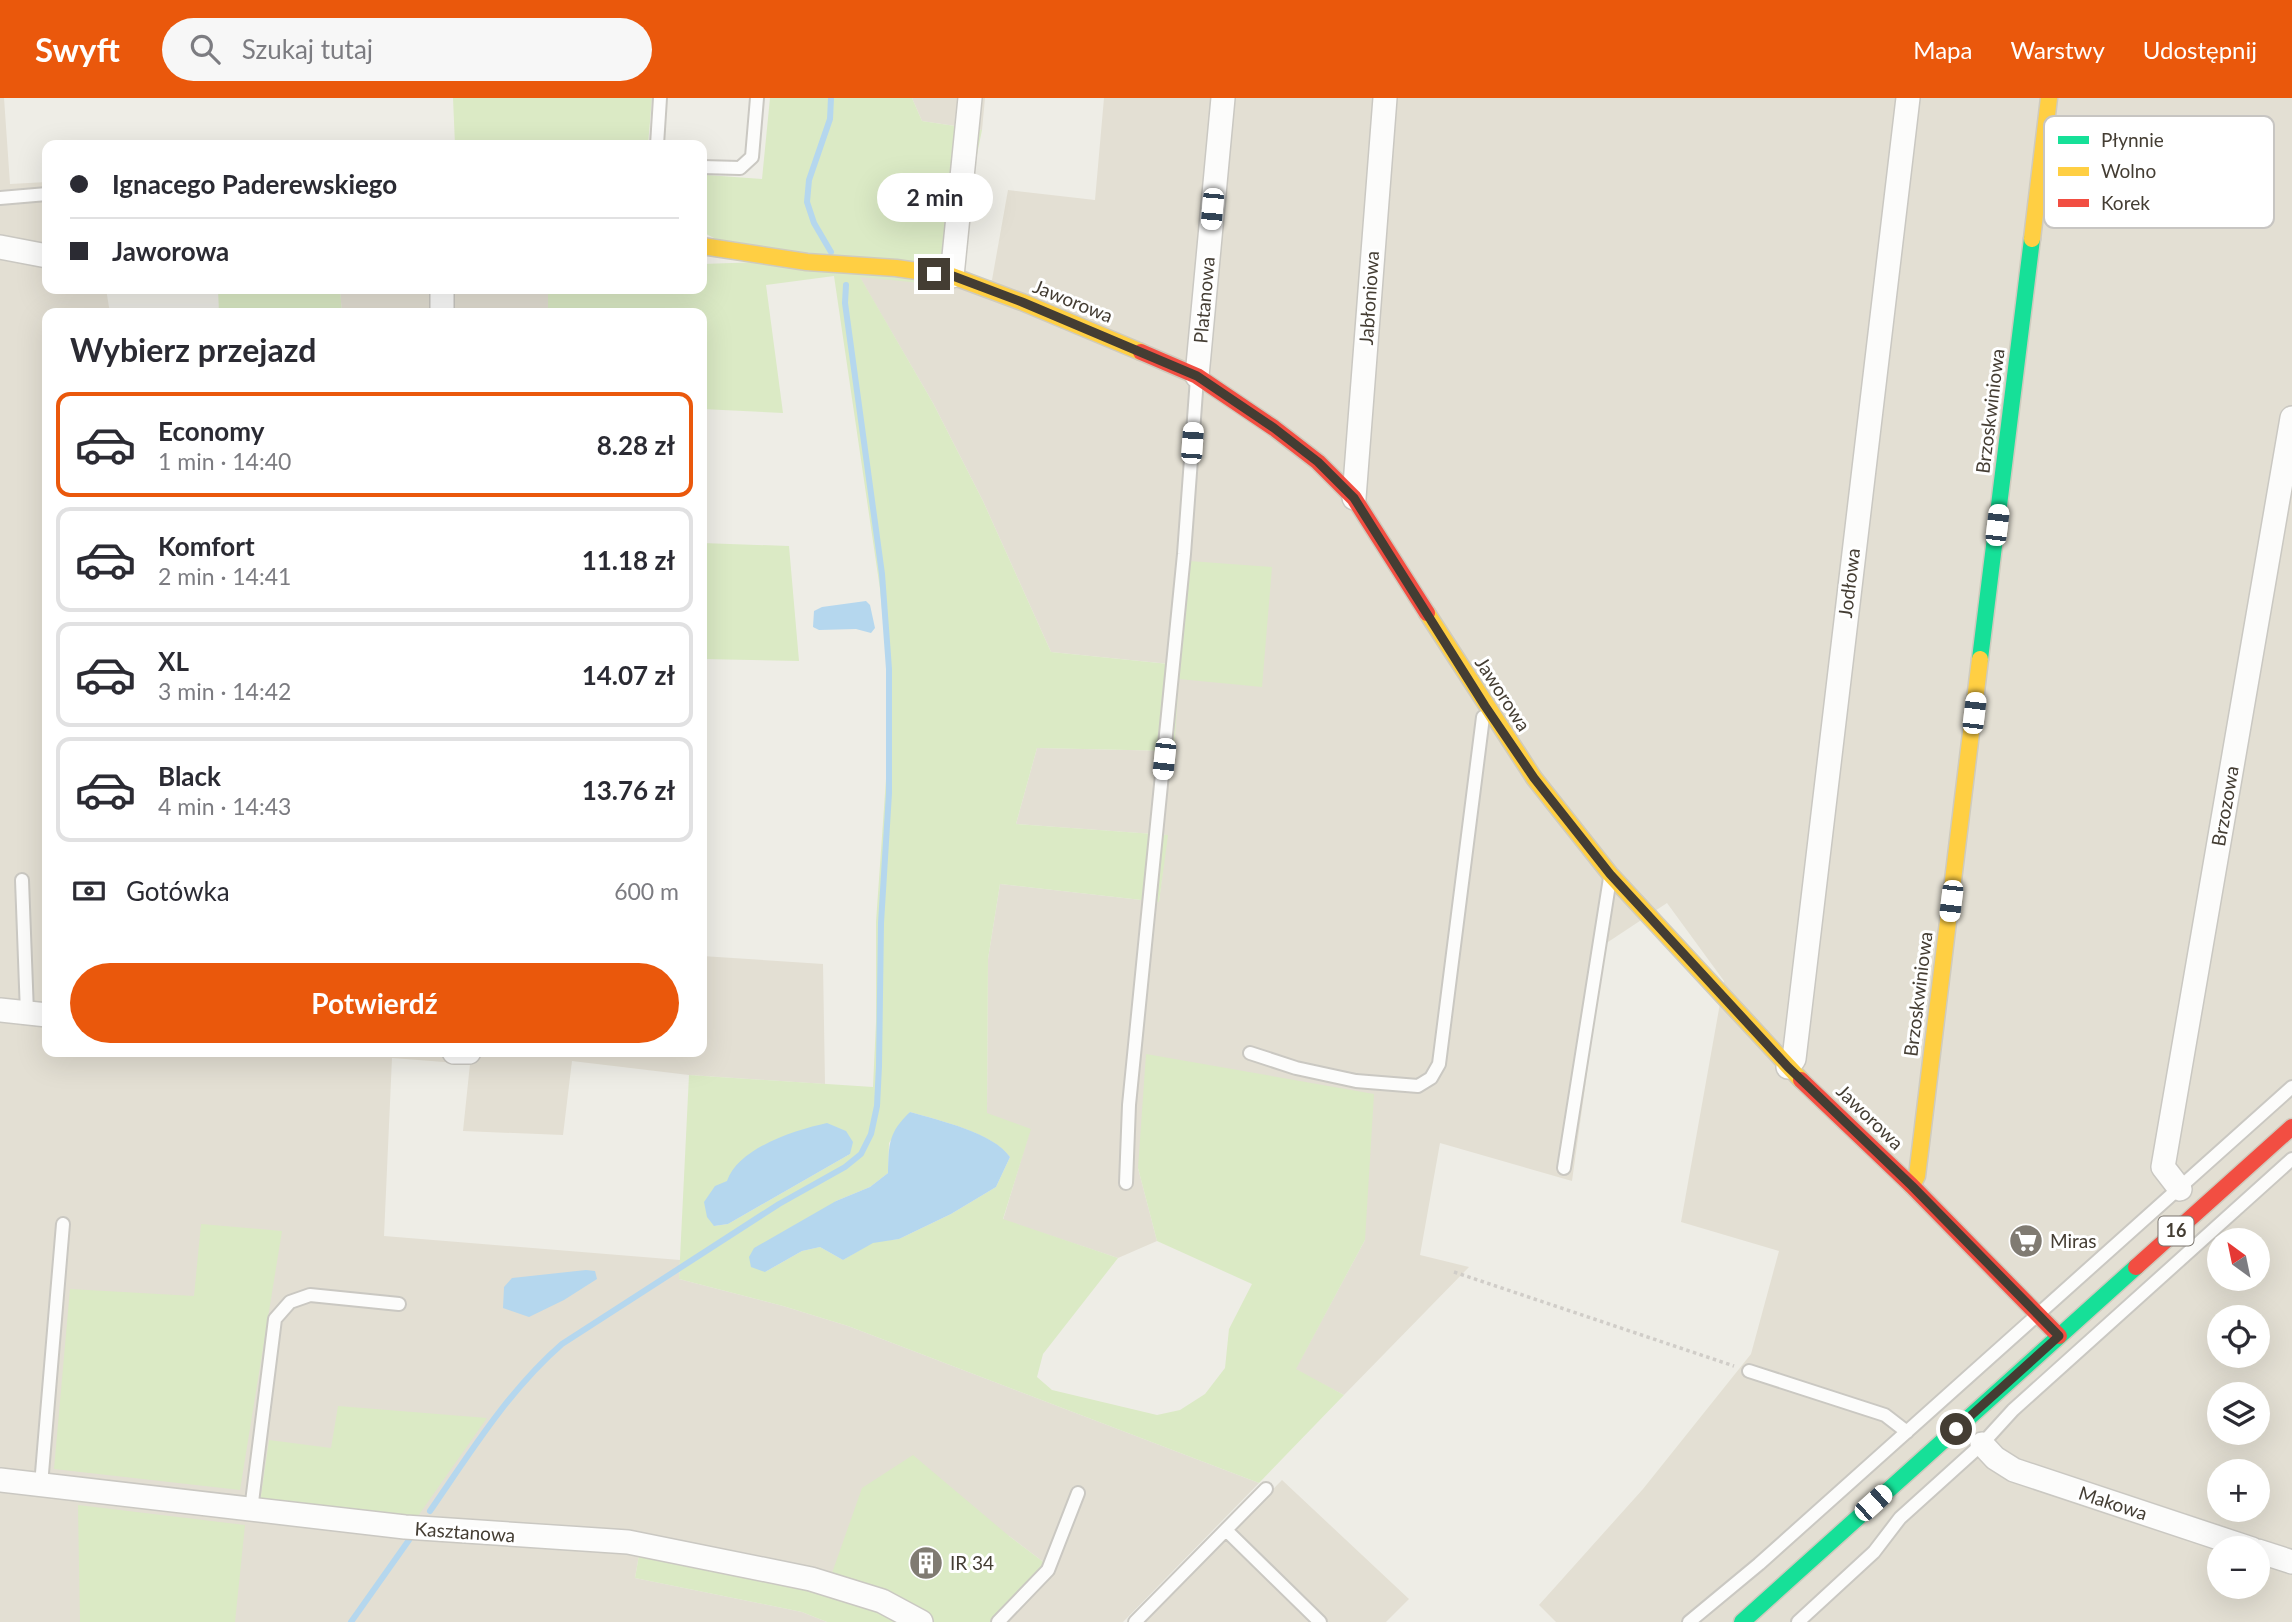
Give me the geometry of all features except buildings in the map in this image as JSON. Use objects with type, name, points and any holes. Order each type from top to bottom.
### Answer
[{"type":"street","points":[[953,276],[970,98]]},
{"type":"street","name":"Platanowa","points":[[1197,376],[1223,98]]},
{"type":"street","name":"Jabłoniowa","points":[[1354,498],[1385,98]]},
{"type":"street","name":"Jodłowa","points":[[1788,1067],[1794,1059],[1908,98]]},
{"type":"street","name":"Brzoskwiniowa","points":[[2047,116],[2049,98]]},
{"type":"street","name":"Brzoskwiniowa","points":[[1912,1186],[1917,1176],[2044,139]]},
{"type":"street","points":[[0,247],[42,255]]},
{"type":"street","name":"Jaworowa","points":[[707,247],[807,262],[896,268],[953,276],[1197,376],[1318,462],[1354,498],[1485,706],[1534,778],[1610,874],[1788,1067],[1912,1186],[2059,1336]]},
{"type":"street","name":"Brzozowa","points":[[2180,1189],[2163,1167],[2292,418]]},
{"type":"street","points":[[0,1010],[37,1014]]},
{"type":"street","name":"16","points":[[1742,1622],[2292,1127]]},
{"type":"street","name":"Makowa","points":[[1982,1444],[1995,1458],[2014,1470],[2213,1536]]},
{"type":"street","name":"Kasztanowa","points":[[0,1480],[405,1527],[628,1542],[811,1579],[882,1601],[921,1622]]},
{"type":"street","points":[[2270,1554],[2292,1562]]},
{"type":"lane","points":[[657,140],[660,98]]},
{"type":"lane","points":[[707,167],[740,168],[752,157],[757,98]]},
{"type":"lane","points":[[0,198],[42,194]]},
{"type":"lane","points":[[1126,1183],[1129,1105],[1184,554],[1197,376]]},
{"type":"lane","points":[[1250,1053],[1296,1068],[1356,1081],[1418,1086],[1431,1078],[1439,1064],[1485,706]]},
{"type":"lane","points":[[1564,1168],[1610,874]]},
{"type":"lane","points":[[22,880],[37,1014]]},
{"type":"lane","points":[[1689,1622],[1759,1564],[2292,1087]]},
{"type":"lane","points":[[1798,1622],[1874,1552],[1900,1518],[1982,1444],[2012,1409],[2292,1159]]},
{"type":"lane","points":[[41,1485],[64,1224]]},
{"type":"lane","points":[[251,1510],[275,1319],[290,1302],[310,1295],[398,1304]]},
{"type":"lane","points":[[1749,1371],[1885,1415],[1907,1432]]},
{"type":"lane","points":[[1135,1622],[1266,1489]]},
{"type":"lane","points":[[998,1622],[1048,1570],[1078,1493]]},
{"type":"lane","points":[[1226,1530],[1320,1622]]},
{"type":"path","points":[[1454,1272],[1749,1371]]},
{"type":"shaded area","points":[[0,98],[4,98],[10,184],[42,182],[42,294],[107,294],[109,308],[42,308],[42,1057],[707,1057],[707,956],[823,964],[825,1084],[689,1075],[572,1061],[563,1135],[463,1131],[470,1064],[392,1058],[384,1236],[680,1260],[679,1279],[848,1326],[1259,1483],[1123,1622],[991,1622],[1046,1564],[1009,1536],[826,1590],[639,1555],[635,1578],[802,1612],[827,1622],[0,1622]]},
{"type":"shaded area","points":[[912,98],[985,98],[982,130],[922,121]]},
{"type":"shaded area","points":[[1104,98],[2292,98],[2292,1622],[1556,1622],[1539,1605],[1643,1489],[1751,1354],[1779,1251],[1681,1222],[1724,981],[1667,903],[1605,944],[1572,1181],[1440,1143],[1420,1255],[1469,1267],[1344,1395],[1295,1370],[1365,1240],[1138,1168],[1157,1241],[1118,1258],[1003,1220],[1030,1130],[987,1114],[988,959],[1000,884],[1159,902],[1167,835],[1016,824],[1037,748],[1173,751],[1189,561],[1180,665],[1051,652],[983,501],[933,403],[859,276],[992,280],[1008,190],[1095,200]]},
{"type":"shaded area","points":[[340,294],[548,294],[548,308],[342,308]]},
{"type":"shaded area","points":[[1282,1480],[1409,1599],[1386,1622],[1143,1622]]},
{"type":"green space","points":[[453,98],[652,98],[648,140],[455,140]]},
{"type":"green space","points":[[770,98],[912,98],[922,121],[982,130],[962,227],[942,285],[860,277],[933,403],[983,501],[1051,652],[1179,665],[1189,561],[1272,567],[1262,687],[1179,679],[1174,751],[1037,748],[1016,824],[1168,835],[1159,902],[1000,884],[988,959],[987,1113],[1031,1129],[1003,1219],[1118,1258],[1043,1354],[1037,1377],[1052,1390],[1157,1415],[1180,1410],[1205,1394],[1225,1368],[1229,1329],[1252,1284],[1157,1241],[1138,1168],[1146,1054],[1374,1094],[1365,1240],[1296,1369],[1344,1395],[1259,1483],[848,1326],[679,1279],[689,1075],[873,1087],[876,922],[886,779],[886,651],[880,589],[834,276],[766,285],[783,413],[707,409],[707,308],[548,308],[548,294],[707,294],[707,264],[762,262],[707,234],[707,175],[762,179]],"holes":[[[910,1112],[949,1123],[991,1141],[1010,1157],[996,1187],[951,1214],[899,1239],[873,1242],[843,1260],[820,1247],[802,1251],[765,1272],[836,1201],[870,1187],[888,1173],[889,1143]],[[850,1154],[728,1224],[714,1226],[727,1181]]]},
{"type":"green space","points":[[218,294],[340,294],[342,308],[219,308]]},
{"type":"green space","points":[[707,543],[789,546],[799,661],[707,659]]},
{"type":"green space","points":[[201,1224],[282,1231],[240,1490],[54,1469],[70,1289],[194,1296]]},
{"type":"green space","points":[[338,1406],[487,1418],[418,1516],[260,1502],[269,1440],[331,1448]]},
{"type":"green space","points":[[913,1455],[1046,1564],[991,1622],[827,1622],[802,1612],[635,1578],[639,1555],[826,1590],[862,1488]]},
{"type":"green space","points":[[78,1505],[245,1525],[235,1622],[80,1622]]},
{"type":"water","points":[[866,601],[870,605],[875,628],[871,633],[856,629],[819,630],[813,627],[814,611],[822,607]]},
{"type":"water","points":[[910,1112],[979,1134],[1002,1149],[1010,1157],[996,1187],[951,1214],[899,1239],[873,1243],[843,1260],[820,1247],[802,1251],[765,1272],[751,1267],[749,1257],[754,1248],[836,1201],[870,1187],[888,1173],[891,1140],[897,1126]]},
{"type":"water","points":[[827,1123],[846,1131],[853,1142],[850,1154],[728,1224],[714,1226],[707,1217],[704,1202],[715,1186],[727,1181],[733,1169],[743,1159],[769,1142]]},
{"type":"water","points":[[595,1271],[597,1279],[564,1300],[529,1317],[503,1308],[504,1287],[512,1278]]},
{"type":"waterway","points":[[831,98],[830,119],[809,180],[807,202],[814,223],[831,252]]},
{"type":"waterway","points":[[430,1511],[507,1402],[542,1362],[562,1344],[779,1204],[845,1167],[861,1154],[871,1134],[877,1106],[879,1066],[881,923],[889,793],[889,669],[882,574],[845,303],[846,285]]},
{"type":"waterway","points":[[351,1622],[409,1540]]},
{"type":"traffic: fast","points":[[1980,659],[2032,239]]},
{"type":"traffic: fast","points":[[1742,1622],[2136,1267]]},
{"type":"traffic: slow","points":[[2047,116],[2049,98]]},
{"type":"traffic: slow","points":[[2032,239],[2044,139]]},
{"type":"traffic: slow","points":[[707,247],[807,262],[896,268],[952,276],[1141,352]]},
{"type":"traffic: slow","points":[[1427,613],[1534,778],[1610,874],[1801,1080]]},
{"type":"traffic: slow","points":[[1912,1186],[1917,1176],[1980,659]]},
{"type":"traffic: jam","points":[[1141,352],[1197,376],[1274,428],[1318,462],[1354,498],[1427,613]]},
{"type":"traffic: jam","points":[[1801,1080],[1912,1186],[2059,1336]]},
{"type":"traffic: jam","points":[[2136,1267],[2292,1127]]},
{"type":"place","name":"Miras","points":[[2026,1241]]},
{"type":"place","name":"IR 34","points":[[926,1563]]},
{"type":"route","points":[[934,274],[953,276],[1022,302],[1197,376],[1274,428],[1318,462],[1354,498],[1485,706],[1534,778],[1610,874],[1788,1067],[1912,1186],[2059,1336],[1956,1429]]}]
